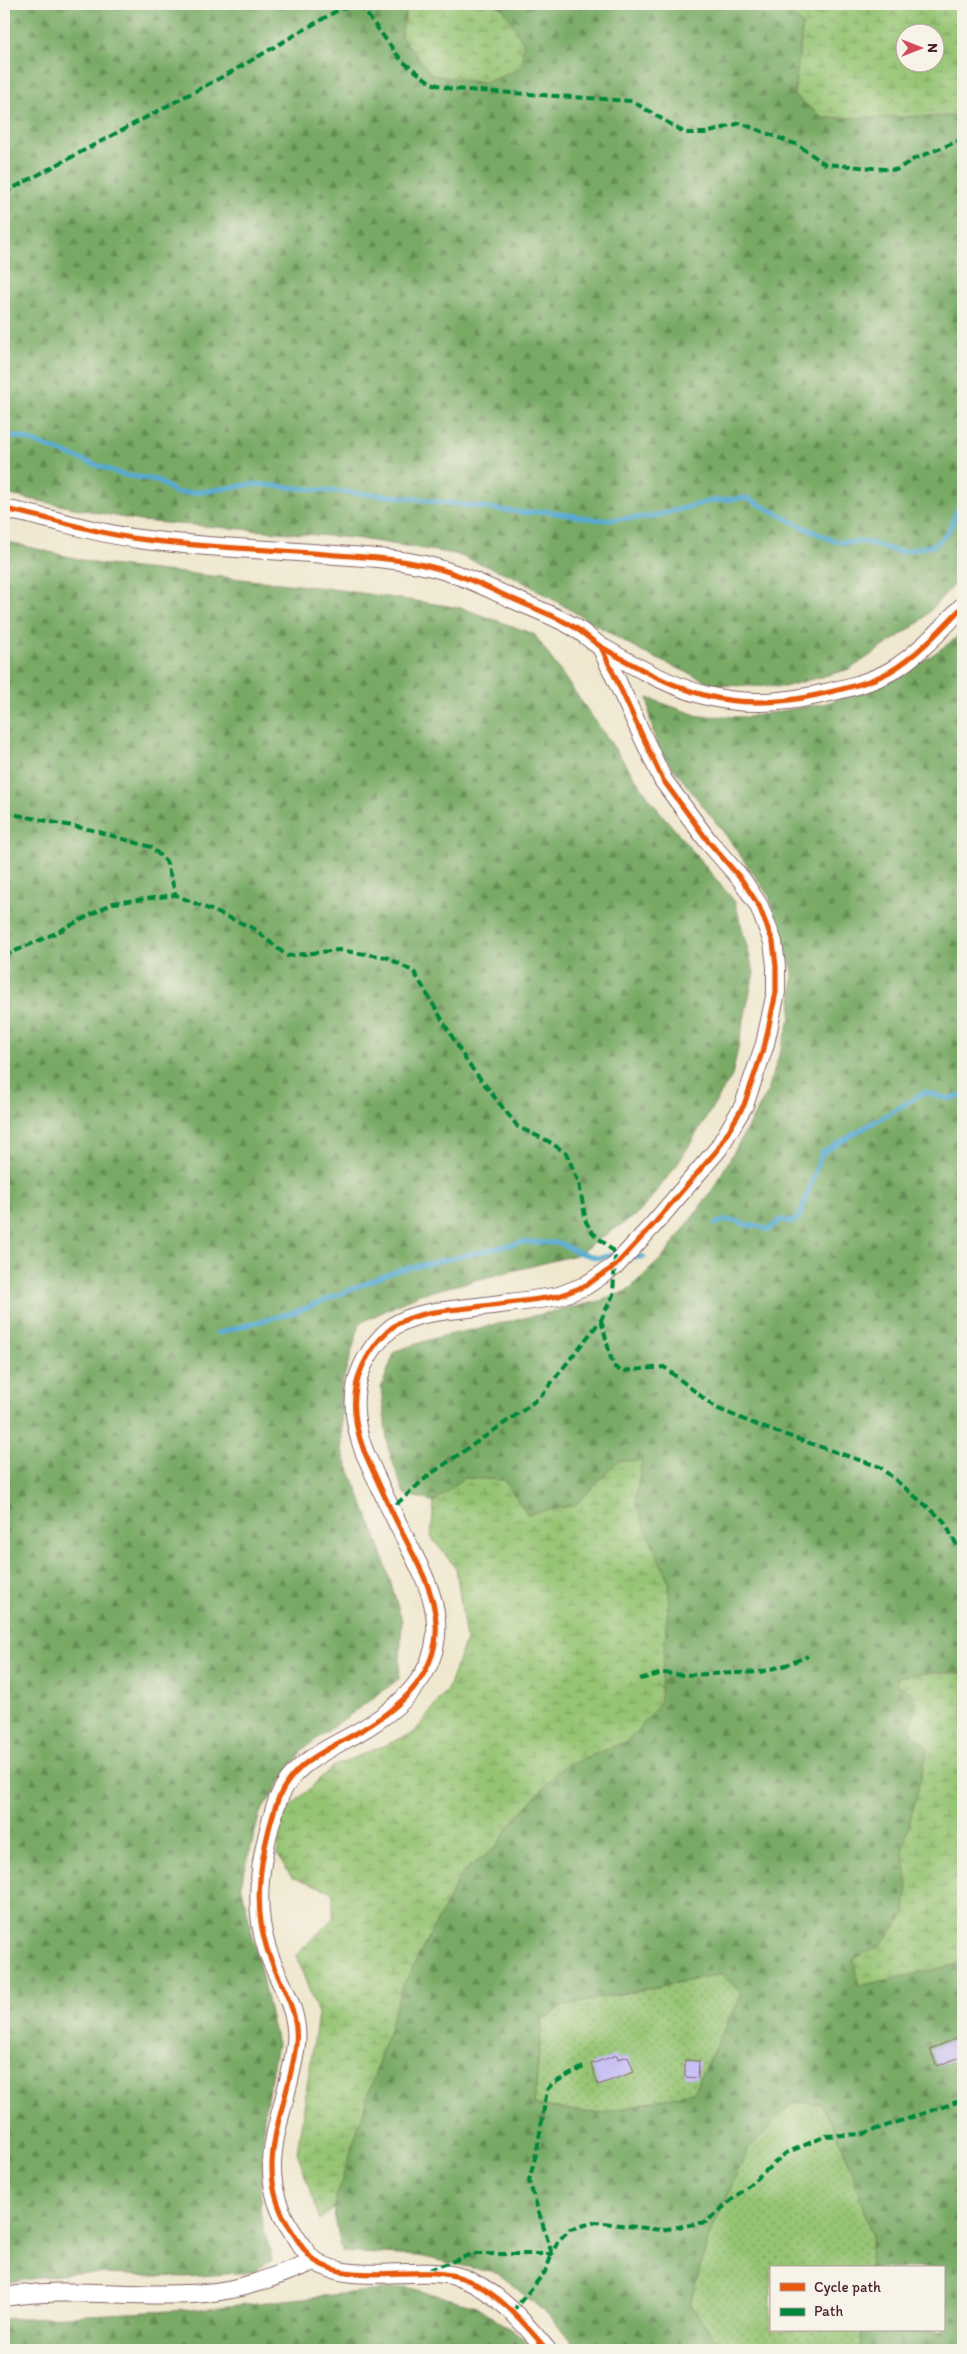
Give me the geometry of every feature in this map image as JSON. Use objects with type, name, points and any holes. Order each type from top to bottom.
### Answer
[{"type":"street","points":[[4,509],[96,531],[141,539],[368,557],[432,567],[475,581],[552,616],[573,627],[601,647],[670,683],[703,696],[743,702],[778,702],[848,688],[893,670],[920,649],[963,606]]},
{"type":"street","points":[[547,2350],[498,2298],[468,2281],[426,2272],[346,2272],[313,2260],[292,2233],[282,2216],[271,2180],[272,2147],[293,2062],[297,2034],[292,2006],[271,1960],[261,1926],[259,1894],[266,1844],[278,1797],[294,1772],[307,1760],[385,1715],[419,1681],[433,1655],[436,1614],[427,1585],[358,1436],[354,1404],[358,1378],[365,1362],[381,1338],[406,1320],[434,1312],[566,1294],[590,1283],[615,1266],[708,1161],[733,1126],[744,1106],[760,1061],[775,1002],[777,979],[775,954],[759,906],[742,880],[696,826],[663,780],[601,647]]},
{"type":"street","points":[[4,2297],[49,2291],[156,2295],[223,2291],[254,2284],[313,2260]]},
{"type":"green space","points":[[4,4],[408,4],[401,36],[504,10],[495,4],[780,4],[803,25],[794,95],[823,118],[954,116],[963,114],[963,574],[920,622],[850,669],[784,687],[715,685],[642,652],[513,576],[455,554],[354,538],[140,521],[4,494]]},
{"type":"green space","points":[[408,4],[495,4],[504,10],[523,42],[522,68],[484,83],[432,75],[401,36]]},
{"type":"green space","points":[[780,4],[963,4],[963,114],[954,116],[823,118],[794,95],[803,25]]},
{"type":"green space","points":[[4,541],[99,564],[326,588],[462,608],[534,634],[655,806],[735,902],[754,973],[732,1076],[677,1165],[640,1212],[576,1255],[420,1294],[360,1323],[341,1388],[342,1451],[381,1550],[402,1621],[399,1679],[303,1749],[260,1813],[241,1884],[277,2044],[264,2116],[260,2212],[272,2260],[253,2272],[185,2277],[72,2273],[4,2283]]},
{"type":"green space","points":[[963,630],[963,1673],[929,1673],[898,1685],[911,1692],[918,1703],[910,1728],[928,1749],[903,1850],[908,1887],[904,1917],[878,1947],[853,1960],[859,1986],[963,1963],[963,2350],[860,2350],[862,2332],[944,2332],[944,2266],[869,2266],[872,2235],[845,2152],[821,2103],[793,2102],[747,2151],[709,2237],[690,2304],[723,2350],[578,2350],[552,2318],[499,2274],[419,2256],[342,2252],[333,2208],[401,1990],[462,1873],[495,1848],[511,1824],[562,1767],[630,1740],[670,1585],[635,1503],[642,1461],[618,1461],[576,1505],[527,1514],[504,1480],[464,1478],[434,1502],[404,1494],[388,1448],[381,1388],[395,1351],[435,1338],[600,1301],[627,1291],[665,1255],[713,1189],[767,1093],[791,1017],[793,971],[769,896],[725,834],[658,749],[650,719],[648,698],[699,716],[748,717],[827,703],[897,679],[951,642]],"holes":[[[721,1974],[742,1994],[693,2092],[599,2114],[534,2105],[542,2019],[566,2005]]]},
{"type":"green space","points":[[618,1461],[642,1461],[635,1503],[670,1585],[659,1704],[630,1740],[562,1767],[511,1824],[495,1848],[462,1873],[401,1990],[333,2208],[320,2220],[297,2152],[318,2014],[296,1955],[333,1919],[333,1892],[291,1876],[277,1854],[284,1813],[332,1767],[414,1733],[447,1690],[466,1640],[456,1568],[431,1537],[434,1502],[464,1478],[504,1480],[527,1514],[576,1505]]},
{"type":"green space","points":[[929,1673],[963,1673],[963,1963],[859,1986],[853,1959],[878,1947],[904,1917],[908,1887],[903,1850],[928,1749],[910,1728],[918,1703],[911,1692],[898,1685],[897,1677]]},
{"type":"green space","points":[[722,1974],[742,1994],[693,2092],[599,2114],[534,2105],[542,2019],[566,2005]]},
{"type":"green space","points":[[793,2102],[821,2103],[845,2152],[872,2235],[869,2266],[770,2266],[770,2332],[862,2332],[860,2350],[723,2350],[690,2304],[709,2237],[747,2151]]},
{"type":"green space","points":[[406,2287],[476,2306],[541,2350],[4,2350],[4,2319],[191,2310]]},
{"type":"building","points":[[963,2036],[963,2056],[937,2066],[930,2049]]},
{"type":"building","points":[[617,2055],[618,2059],[628,2056],[634,2072],[598,2085],[591,2064]]},
{"type":"building","points":[[685,2060],[699,2061],[698,2078],[685,2077]]},
{"type":"waterway","points":[[4,435],[23,438],[124,475],[157,480],[176,493],[201,492],[254,484],[401,497],[526,513],[543,511],[600,520],[650,517],[711,501],[747,498],[837,542],[865,542],[900,552],[934,545],[947,534],[963,498]]},
{"type":"waterway","points":[[715,1224],[731,1220],[768,1230],[780,1220],[792,1222],[799,1218],[822,1153],[925,1092],[949,1099],[963,1096]]},
{"type":"waterway","points":[[218,1333],[298,1311],[396,1271],[524,1242],[560,1243],[574,1251],[598,1258],[613,1255]]},
{"type":"waterway","points":[[633,1257],[644,1257]]},
{"type":"marked path","points":[[4,193],[233,71],[338,10],[361,4]]},
{"type":"marked path","points":[[360,5],[402,61],[431,83],[451,89],[632,101],[685,133],[707,133],[740,123],[798,145],[825,164],[896,170],[914,159],[963,139]]},
{"type":"marked path","points":[[4,814],[92,830],[151,847],[166,861],[176,895]]},
{"type":"marked path","points":[[4,956],[58,932],[113,903],[176,895],[253,928],[287,956],[338,950],[386,957],[414,972],[467,1062],[518,1127],[548,1141],[566,1153],[579,1183],[586,1222],[593,1233],[612,1250],[615,1257],[613,1295],[601,1320],[541,1396],[429,1475],[391,1509]]},
{"type":"marked path","points":[[601,1320],[613,1366],[621,1371],[664,1367],[716,1408],[762,1427],[880,1467],[943,1520],[963,1556]]},
{"type":"marked path","points":[[640,1679],[663,1673],[684,1675],[760,1672],[786,1665],[808,1656]]},
{"type":"marked path","points":[[512,2312],[545,2272],[552,2254],[529,2181],[537,2150],[547,2090],[552,2084],[587,2065]]},
{"type":"marked path","points":[[429,2270],[472,2254],[552,2254],[558,2241],[570,2229],[596,2222],[661,2230],[706,2222],[786,2153],[826,2136],[862,2134],[963,2100]]},
{"type":"cycle path","points":[[4,509],[105,533],[139,539],[371,558],[432,567],[473,581],[559,619],[578,629],[603,648],[656,677],[706,696],[731,701],[786,701],[836,691],[873,679],[891,671],[911,657],[963,606]]},
{"type":"cycle path","points":[[547,2350],[509,2308],[487,2291],[462,2278],[426,2273],[348,2273],[331,2269],[315,2261],[293,2233],[280,2209],[273,2186],[272,2163],[275,2140],[296,2044],[295,2018],[267,1949],[262,1932],[259,1896],[262,1860],[270,1825],[280,1795],[286,1784],[311,1759],[364,1729],[400,1702],[415,1686],[427,1668],[434,1649],[436,1627],[433,1603],[427,1585],[364,1451],[357,1429],[354,1408],[356,1386],[363,1365],[370,1353],[382,1337],[397,1324],[405,1320],[422,1314],[441,1311],[559,1296],[585,1286],[615,1266],[718,1149],[744,1105],[765,1044],[776,992],[776,966],[773,942],[759,906],[742,880],[708,841],[663,780],[601,647]]}]
